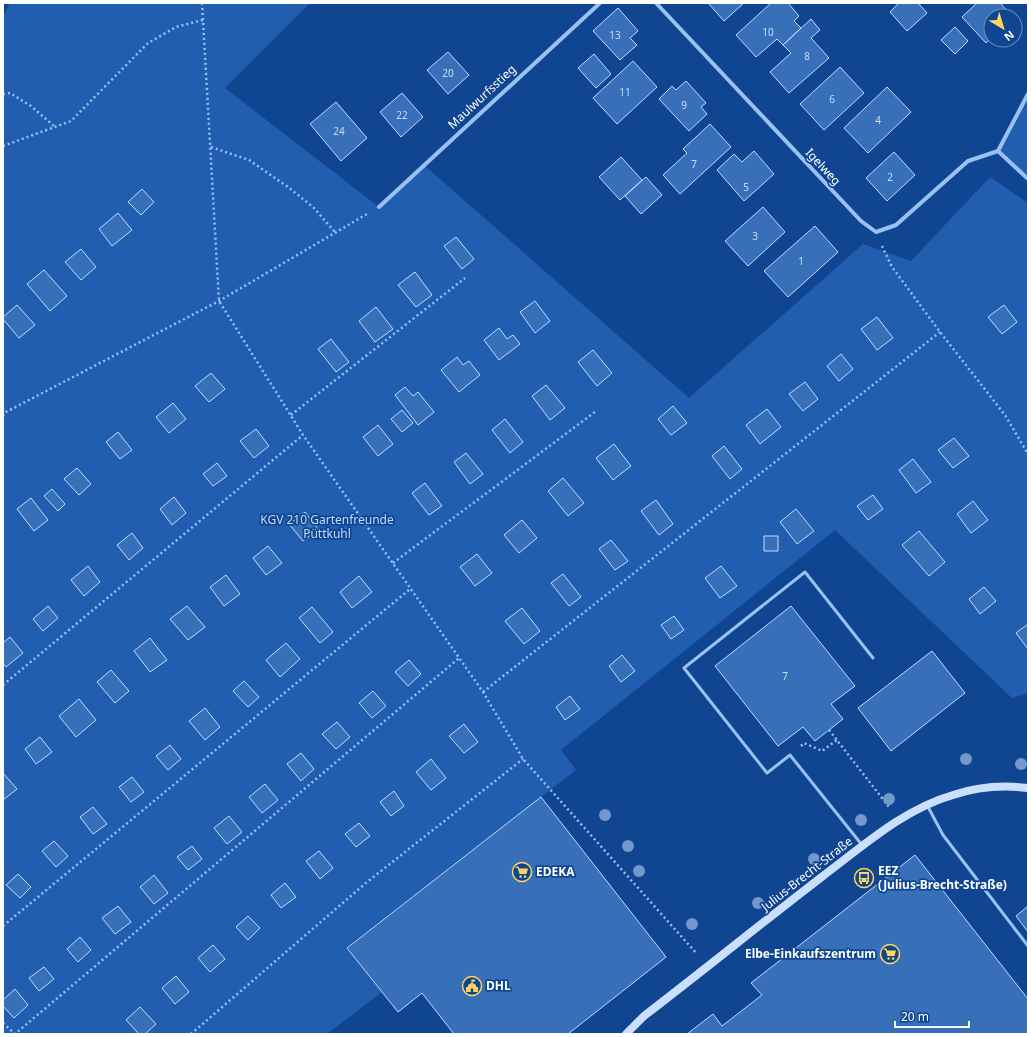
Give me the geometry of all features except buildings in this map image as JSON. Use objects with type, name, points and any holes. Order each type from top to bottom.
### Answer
[{"type":"street","name":"Maulwurfsstieg","points":[[379,207],[600,3]]},
{"type":"street","name":"Igelweg","points":[[656,3],[861,221],[876,232]]},
{"type":"street","points":[[876,232],[896,225],[968,161],[998,151],[1028,94]]},
{"type":"street","points":[[998,151],[1028,179]]},
{"type":"street","name":"Julius-Brecht-Straße","points":[[626,1034],[644,1016],[862,846],[899,820],[953,794],[1000,787],[1028,788]]},
{"type":"lane","points":[[862,846],[790,755],[767,773],[684,668],[805,572],[873,658]]},
{"type":"lane","points":[[926,806],[943,835],[1028,946]]},
{"type":"path","points":[[202,3],[219,301],[303,435],[483,692],[523,759],[707,967]]},
{"type":"path","points":[[3,146],[71,121],[148,43],[176,27],[203,20]]},
{"type":"path","points":[[3,94],[10,93],[31,106],[49,120],[55,127]]},
{"type":"path","points":[[211,147],[249,160],[288,187],[313,207],[335,232]]},
{"type":"path","points":[[3,414],[219,301],[379,207]]},
{"type":"path","points":[[876,232],[892,267],[940,332],[1006,415],[1028,454]]},
{"type":"path","points":[[291,416],[465,278]]},
{"type":"path","points":[[483,692],[940,332]]},
{"type":"path","points":[[393,563],[595,412]]},
{"type":"path","points":[[3,684],[303,435]]},
{"type":"path","points":[[3,926],[410,589]]},
{"type":"path","points":[[3,1023],[15,1034],[459,658]]},
{"type":"path","points":[[829,730],[899,820]]},
{"type":"path","points":[[790,755],[804,743],[822,751],[836,740]]},
{"type":"path","points":[[191,1034],[366,882],[523,759]]},
{"type":"green space","name":"KGV 210 Gartenfreunde Püttkuhl","points":[[10,3],[310,3],[225,88],[379,207],[424,165],[689,398],[863,244],[911,261],[990,177],[1028,203],[1028,693],[1012,698],[835,530],[561,750],[576,770],[347,947],[382,992],[327,1034],[3,1034],[3,17]]},
{"type":"green space","points":[[1028,91],[1028,179],[998,151]]},
{"type":"place","name":"EDEKA","points":[[522,872]]},
{"type":"place","name":"EEZ (Julius-Brecht-Straße)","points":[[864,878]]},
{"type":"place","name":"Elbe-Einkaufszentrum","points":[[890,954]]},
{"type":"place","name":"DHL","points":[[472,986]]}]
